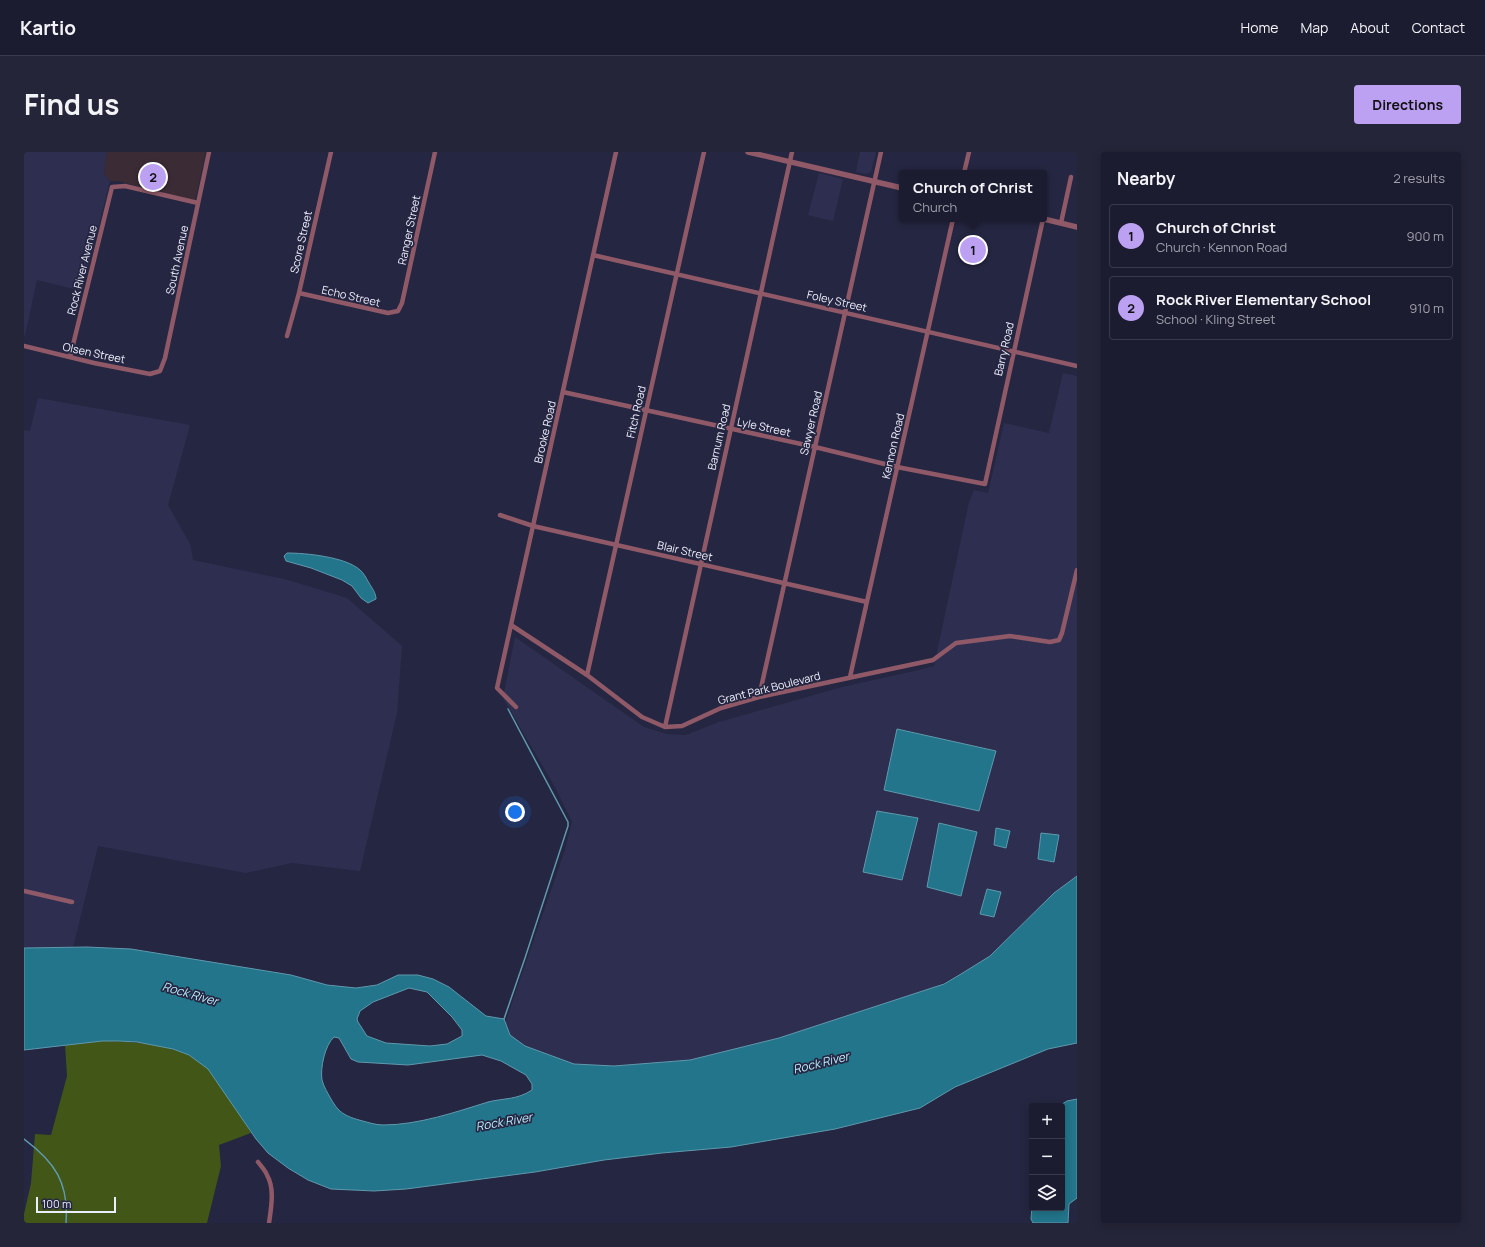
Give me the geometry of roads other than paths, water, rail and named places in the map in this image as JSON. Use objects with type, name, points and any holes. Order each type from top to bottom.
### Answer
[{"type":"street","name":"South Avenue","points":[[160,371],[165,358],[209,152]]},
{"type":"street","name":"Score Street","points":[[287,336],[299,293],[331,152]]},
{"type":"street","name":"Ranger Street","points":[[398,311],[402,303],[435,152]]},
{"type":"street","name":"Brooke Road","points":[[516,707],[497,688],[616,152]]},
{"type":"street","name":"Fitch Road","points":[[587,675],[704,152]]},
{"type":"street","points":[[748,152],[899,187]]},
{"type":"street","name":"Barnum Road","points":[[665,727],[792,152]]},
{"type":"street","name":"Sawyer Road","points":[[759,697],[881,152]]},
{"type":"street","points":[[965,170],[969,152]]},
{"type":"street","points":[[1062,223],[1071,177]]},
{"type":"street","name":"Rock River Avenue","points":[[70,357],[112,186],[125,186],[198,203]]},
{"type":"street","points":[[1047,220],[1077,227]]},
{"type":"street","name":"Kennon Road","points":[[850,677],[952,222]]},
{"type":"street","name":"Barry Road","points":[[985,484],[1042,222]]},
{"type":"street","name":"Foley Street","points":[[593,255],[1077,366]]},
{"type":"street","name":"Echo Street","points":[[299,293],[388,314],[398,311]]},
{"type":"street","name":"Olsen Street","points":[[24,346],[150,374],[160,371]]},
{"type":"street","name":"Lyle Street","points":[[563,392],[814,447],[897,467],[985,484]]},
{"type":"street","name":"Blair Street","points":[[500,514],[533,526],[867,602]]},
{"type":"street","name":"Grant Park Boulevard","points":[[665,727],[682,726],[720,708],[759,697],[933,660],[956,643],[1010,636],[1050,642],[1059,640],[1077,570]]},
{"type":"street","points":[[511,625],[587,675],[642,717],[665,727]]},
{"type":"street","points":[[24,890],[72,902]]},
{"type":"street","points":[[258,1162],[267,1174],[271,1185],[272,1199],[268,1223]]},
{"type":"water","points":[[287,553],[336,559],[354,566],[364,574],[374,591],[376,599],[368,603],[361,598],[352,586],[342,580],[311,568],[286,561],[284,556]]},
{"type":"water","points":[[897,729],[996,751],[979,811],[884,790]]},
{"type":"water","points":[[877,811],[918,818],[902,880],[863,872]]},
{"type":"water","points":[[939,823],[977,832],[961,896],[927,887]]},
{"type":"water","points":[[996,828],[1010,831],[1006,848],[994,845]]},
{"type":"water","points":[[1041,833],[1059,835],[1054,862],[1038,859]]},
{"type":"water","name":"Rock River","points":[[1077,876],[1077,1043],[1048,1049],[955,1087],[920,1108],[835,1129],[731,1147],[604,1160],[535,1172],[406,1189],[374,1191],[331,1189],[308,1180],[288,1168],[268,1153],[256,1139],[208,1069],[189,1055],[173,1049],[137,1042],[119,1041],[102,1041],[24,1050],[24,948],[87,947],[131,949],[291,975],[327,985],[356,988],[377,985],[398,975],[418,975],[433,979],[449,987],[486,1016],[504,1019],[510,1035],[525,1046],[574,1064],[614,1066],[690,1060],[779,1038],[944,984],[990,956],[1054,893]],"holes":[[[409,988],[427,992],[452,1017],[462,1030],[462,1036],[447,1044],[430,1046],[386,1043],[367,1036],[357,1019],[360,1011],[373,1002]],[[334,1037],[339,1038],[351,1059],[358,1062],[408,1065],[482,1055],[501,1061],[526,1075],[532,1084],[532,1090],[521,1096],[488,1102],[450,1114],[410,1123],[383,1125],[368,1122],[345,1115],[340,1111],[333,1103],[324,1085],[322,1080],[324,1057],[328,1045]]]},
{"type":"water","points":[[987,889],[1001,892],[994,917],[980,914]]},
{"type":"water","points":[[1077,1099],[1077,1198],[1069,1204],[1068,1223],[1033,1223],[1031,1219],[1032,1211],[1065,1211],[1064,1103]]},
{"type":"waterway","points":[[504,1019],[568,826],[568,822],[508,709]]},
{"type":"waterway","points":[[24,1139],[44,1156],[58,1175],[65,1196],[66,1223]]},
{"type":"place","name":"Rock River Elementary School","points":[[153,177]]},
{"type":"place","name":"Church of Christ","points":[[973,250]]}]
